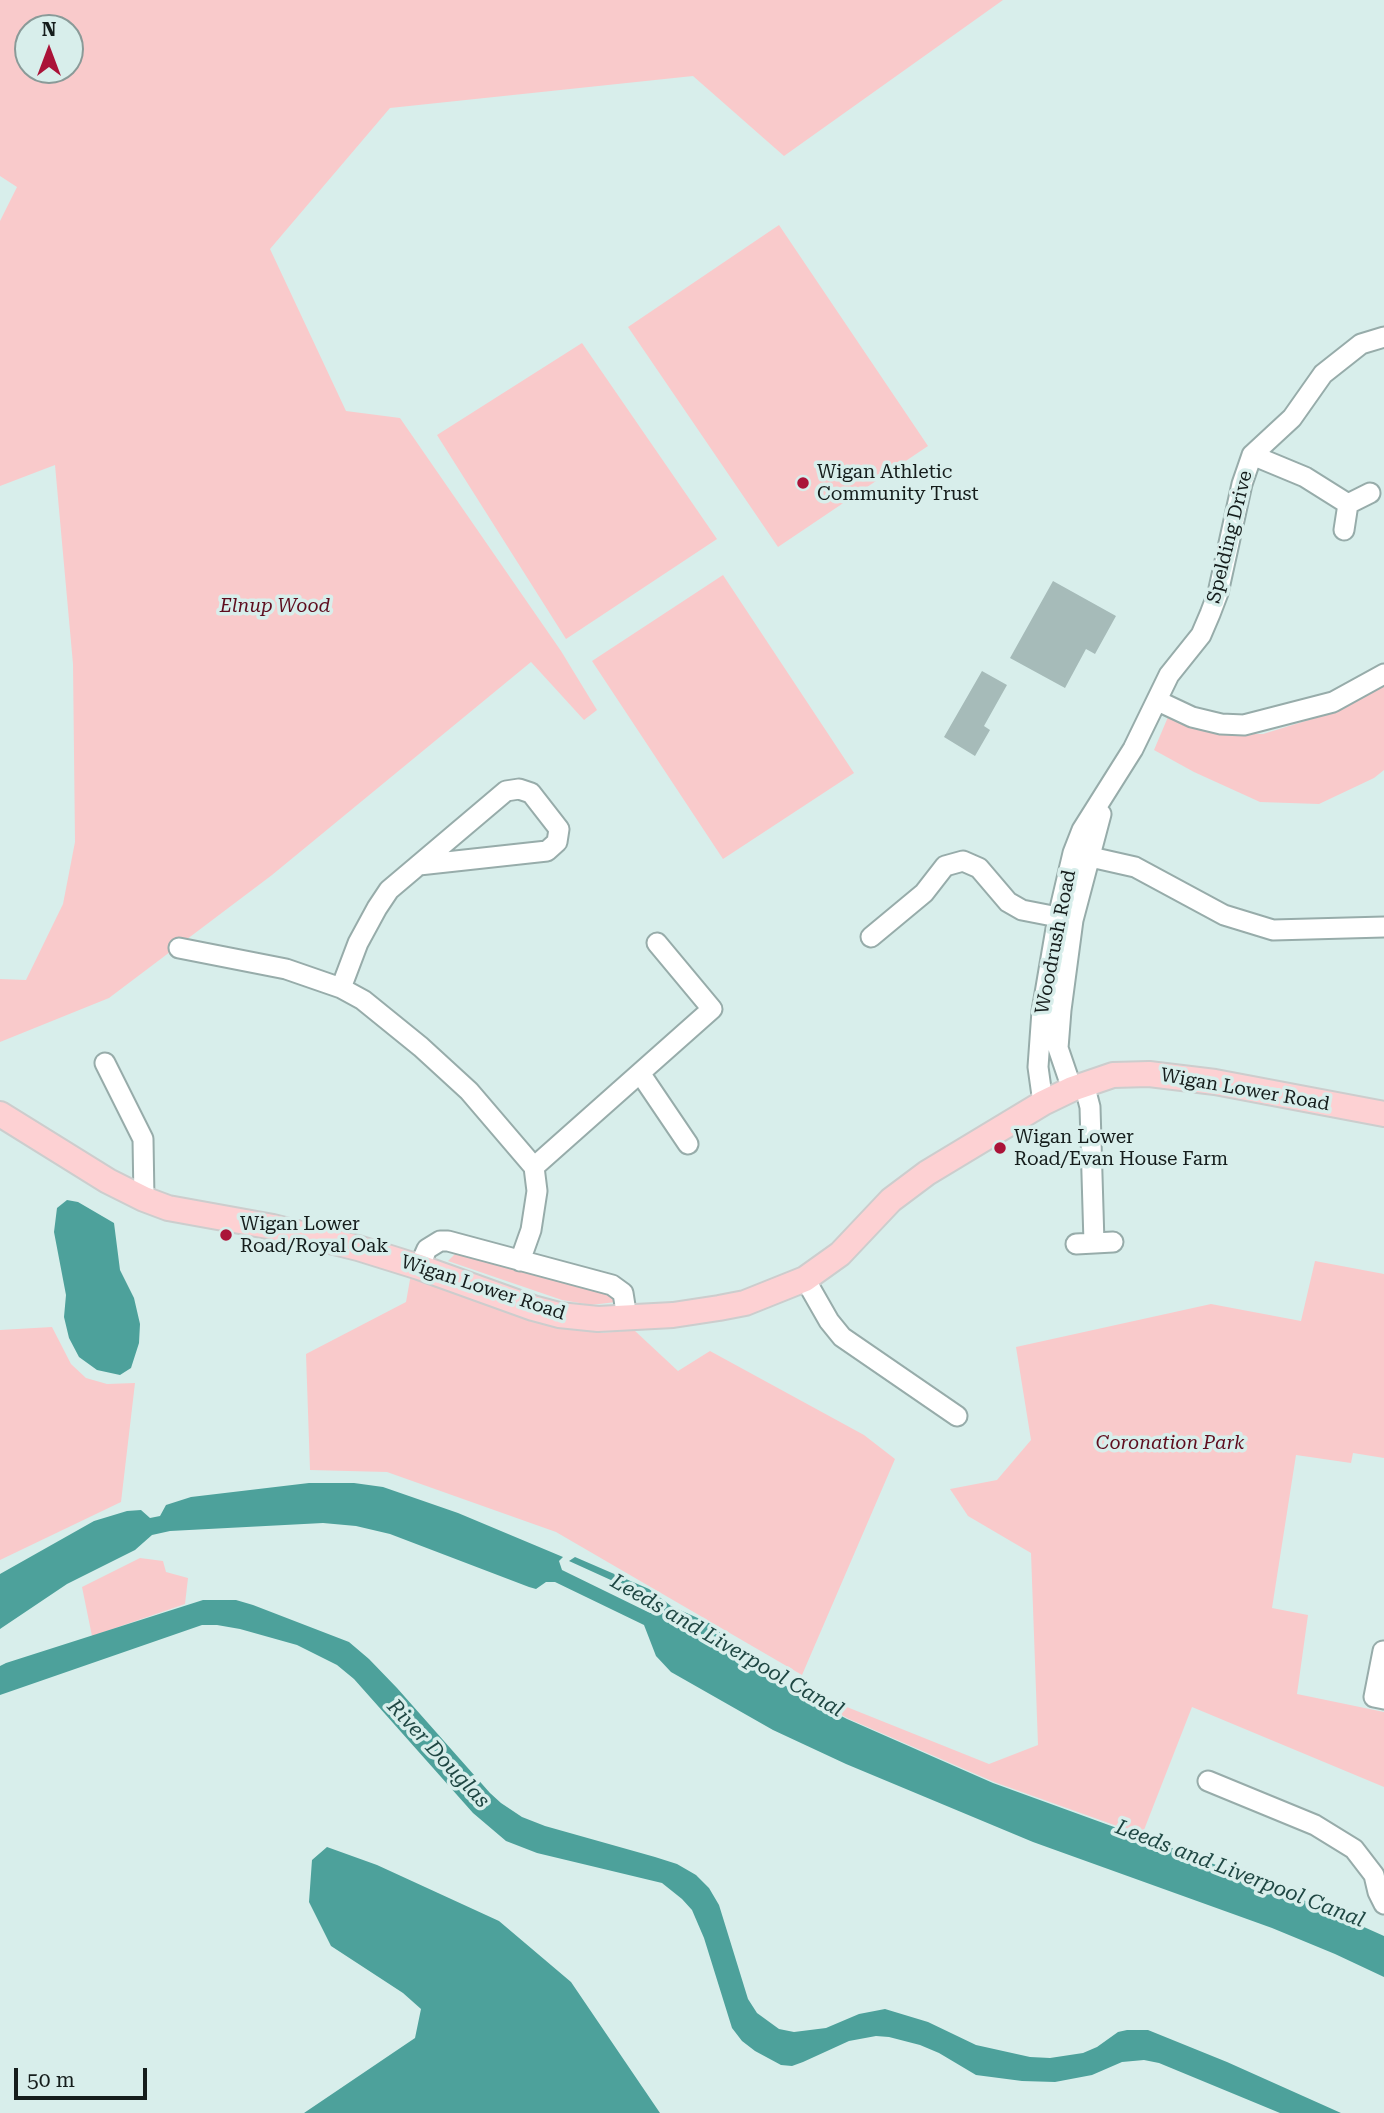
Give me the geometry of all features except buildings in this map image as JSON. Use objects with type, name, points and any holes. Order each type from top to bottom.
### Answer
[{"type":"main road","name":"Wigan Lower Road","points":[[0,1114],[108,1181],[168,1208],[300,1233],[419,1267],[533,1308],[559,1315],[598,1319],[673,1315],[745,1303],[805,1279],[840,1254],[891,1200],[909,1185],[1044,1103],[1078,1086],[1113,1075],[1149,1074],[1216,1082],[1384,1115]]},
{"type":"street","name":"Spelding Drive","points":[[1158,701],[1169,675],[1201,635],[1210,614],[1218,593],[1242,484],[1252,455],[1293,418],[1323,374],[1361,344],[1384,337]]},
{"type":"street","points":[[1252,455],[1305,477],[1348,504]]},
{"type":"street","points":[[1348,504],[1370,493]]},
{"type":"street","points":[[1344,530],[1348,504]]},
{"type":"street","points":[[1158,701],[1192,717],[1221,724],[1244,725],[1333,702],[1384,674]]},
{"type":"street","name":"Woodrush Road","points":[[1044,1103],[1038,1067],[1042,1011],[1081,854],[1082,830],[1109,790],[1158,701]]},
{"type":"street","points":[[341,988],[358,943],[389,890],[506,791],[519,789],[531,793],[559,829],[557,842],[547,851],[419,866]]},
{"type":"street","points":[[1081,854],[1135,867],[1224,915],[1273,930],[1384,926]]},
{"type":"street","points":[[871,937],[883,917],[923,893],[946,866],[963,861],[979,868],[1008,902],[1022,910],[1065,918]]},
{"type":"street","name":"Woodrush Road","points":[[1065,918],[1058,1048],[1064,1069],[1090,1107],[1094,1243]]},
{"type":"street","points":[[534,1167],[712,1009],[657,943]]},
{"type":"street","points":[[179,948],[286,969],[341,988],[363,1000],[402,1031],[470,1091],[534,1167],[537,1191],[530,1230],[520,1261]]},
{"type":"street","points":[[105,1063],[143,1139],[144,1199]]},
{"type":"street","points":[[640,1073],[688,1144]]},
{"type":"street","points":[[419,1267],[427,1249],[440,1241],[618,1288],[625,1299],[628,1318]]},
{"type":"street","points":[[805,1279],[829,1321],[842,1337],[952,1405]]},
{"type":"street","points":[[1383,1651],[1374,1697],[1384,1699]]},
{"type":"street","points":[[1208,1781],[1315,1825],[1354,1849],[1374,1875],[1384,1904]]},
{"type":"green space","name":"Elnup Wood","points":[[0,0],[1003,0],[784,156],[693,76],[390,108],[270,249],[346,411],[400,418],[561,651],[597,710],[584,720],[531,662],[272,875],[109,998],[0,1042],[0,979],[26,980],[63,904],[75,842],[73,664],[55,465],[0,486],[0,221],[17,187],[0,176]]},
{"type":"green space","points":[[779,225],[928,446],[778,547],[628,327]]},
{"type":"green space","points":[[582,343],[717,539],[566,639],[437,435]]},
{"type":"green space","points":[[723,575],[854,773],[723,859],[592,661]]},
{"type":"green space","points":[[1384,682],[1384,770],[1374,778],[1319,804],[1260,802],[1194,772],[1154,750],[1168,717],[1232,734],[1263,734],[1325,715]]},
{"type":"green space","points":[[456,1253],[602,1288],[616,1302],[591,1305],[562,1300],[448,1261]]},
{"type":"green space","name":"Coronation Park","points":[[1315,1261],[1384,1274],[1384,1458],[1353,1453],[1351,1463],[1296,1455],[1272,1608],[1308,1615],[1297,1694],[1384,1712],[1384,1787],[1192,1707],[1142,1835],[994,1782],[849,1719],[798,1692],[797,1687],[989,1764],[1038,1745],[1031,1553],[968,1516],[950,1489],[997,1480],[1031,1440],[1016,1347],[1211,1304],[1301,1321]]},
{"type":"green space","points":[[411,1274],[565,1327],[602,1333],[634,1330],[678,1371],[710,1351],[864,1435],[895,1459],[802,1675],[556,1532],[387,1472],[310,1470],[306,1354],[406,1302]]},
{"type":"green space","points":[[52,1327],[71,1364],[86,1378],[107,1384],[135,1383],[121,1502],[0,1560],[0,1330]]},
{"type":"green space","points":[[140,1558],[163,1561],[166,1572],[188,1578],[185,1604],[92,1636],[82,1587]]},
{"type":"water","points":[[67,1200],[78,1202],[114,1223],[120,1270],[134,1298],[140,1324],[139,1343],[131,1368],[120,1375],[97,1370],[79,1357],[69,1338],[64,1317],[66,1295],[54,1232],[57,1208]]},
{"type":"water","name":"Leeds and Liverpool Canal","points":[[309,1483],[354,1483],[383,1487],[458,1513],[563,1557],[559,1561],[562,1570],[650,1613],[664,1613],[664,1606],[657,1601],[569,1561],[575,1557],[649,1589],[671,1606],[711,1624],[753,1664],[798,1694],[847,1719],[993,1783],[1194,1856],[1384,1936],[1384,1977],[1272,1928],[1033,1842],[846,1764],[773,1730],[671,1672],[656,1656],[644,1625],[555,1582],[546,1582],[536,1589],[529,1587],[390,1534],[356,1526],[323,1523],[170,1531],[152,1535],[135,1550],[67,1584],[0,1629],[0,1574],[94,1521],[127,1511],[141,1510],[150,1518],[160,1516],[166,1505],[191,1497]]},
{"type":"water","name":"River Douglas","points":[[203,1600],[236,1600],[349,1642],[397,1688],[501,1803],[522,1817],[545,1826],[677,1864],[696,1875],[709,1888],[719,1905],[748,1999],[757,2013],[779,2029],[794,2032],[826,2028],[859,2014],[885,2009],[928,2022],[976,2045],[1030,2057],[1050,2058],[1083,2053],[1118,2032],[1148,2030],[1341,2113],[1280,2113],[1159,2063],[1144,2060],[1122,2062],[1092,2075],[1055,2082],[976,2075],[939,2053],[889,2037],[876,2036],[849,2041],[792,2066],[781,2065],[755,2051],[742,2041],[732,2028],[704,1938],[692,1910],[682,1899],[662,1883],[537,1853],[506,1841],[473,1813],[354,1679],[337,1665],[297,1645],[240,1629],[202,1625],[0,1695],[0,1666],[6,1663]]},
{"type":"water","points":[[327,1847],[377,1865],[499,1921],[571,1982],[660,2113],[304,2113],[415,2038],[421,2009],[403,1993],[331,1946],[309,1902],[312,1860]]},
{"type":"place","name":"Wigan Athletic Community Trust","points":[[803,483]]},
{"type":"place","name":"Wigan Lower Road/Evan House Farm","points":[[1000,1148]]},
{"type":"place","name":"Wigan Lower Road/Royal Oak","points":[[226,1235]]}]
